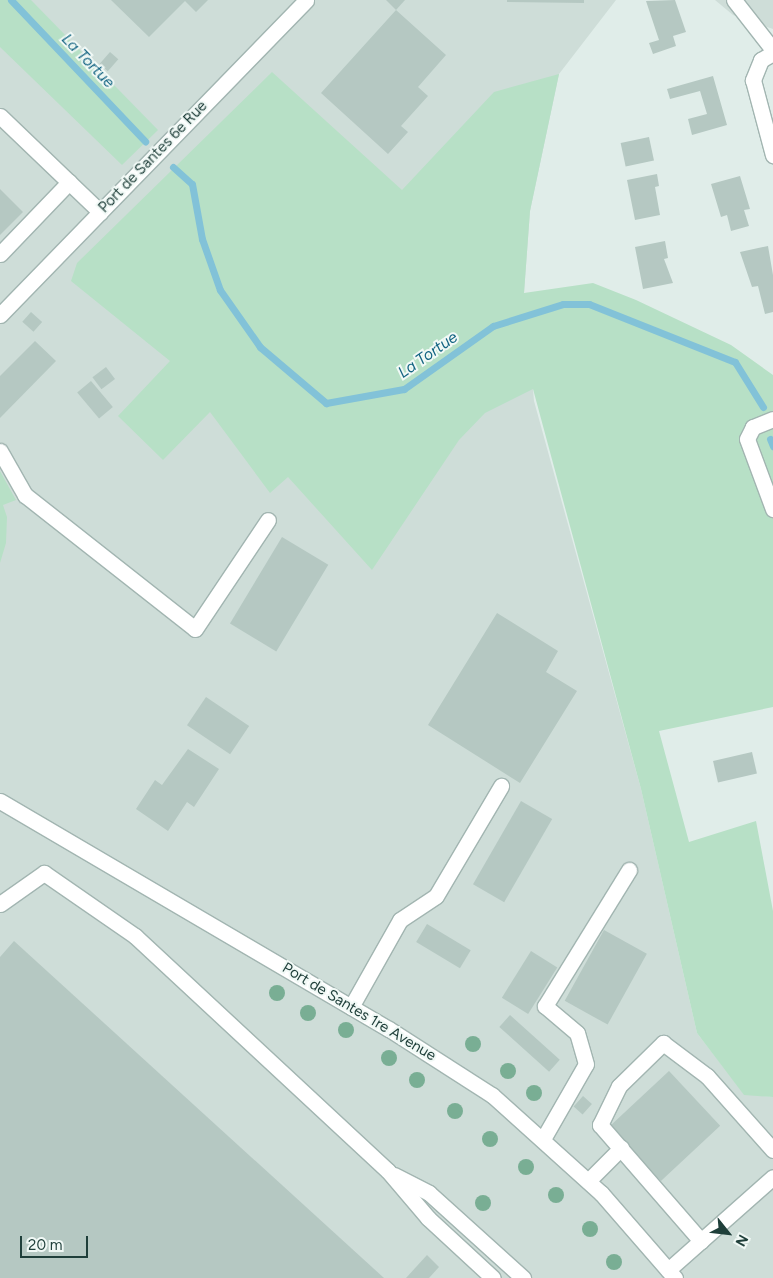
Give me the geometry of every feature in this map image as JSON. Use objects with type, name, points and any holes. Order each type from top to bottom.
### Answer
[{"type":"street","name":"Port de Santes 6e Rue","points":[[0,315],[306,0]]},
{"type":"street","points":[[734,0],[773,51],[761,60],[753,80],[773,154]]},
{"type":"street","points":[[0,116],[100,212]]},
{"type":"street","points":[[0,254],[69,182]]},
{"type":"street","points":[[773,419],[753,427],[747,445],[773,509]]},
{"type":"street","points":[[0,451],[25,495],[195,629],[268,520]]},
{"type":"street","points":[[351,1007],[400,920],[436,896],[501,786]]},
{"type":"street","name":"Port de Santes 1re Avenue","points":[[0,801],[351,1007],[474,1082],[543,1139],[588,1181],[672,1274]]},
{"type":"street","points":[[543,1139],[586,1064],[577,1033],[545,1006],[629,870]]},
{"type":"street","points":[[1,902],[44,873],[135,936],[388,1171],[428,1218],[493,1278]]},
{"type":"street","points":[[701,1241],[600,1124],[619,1086],[663,1043],[707,1076],[773,1150]]},
{"type":"street","points":[[588,1181],[621,1148]]},
{"type":"street","points":[[388,1171],[429,1193],[523,1278]]},
{"type":"street","points":[[672,1274],[701,1241],[773,1177]]},
{"type":"shaded area","points":[[0,0],[616,0],[559,74],[530,211],[524,293],[534,401],[641,789],[697,1033],[744,1094],[773,1097],[773,1278],[0,1278]]},
{"type":"shaded area","points":[[715,0],[773,0],[773,29],[733,15]]},
{"type":"green space","points":[[0,0],[31,0],[158,130],[122,165],[0,47]]},
{"type":"green space","points":[[272,72],[402,190],[494,92],[559,74],[530,211],[524,293],[593,283],[636,300],[731,345],[773,375],[773,707],[659,731],[689,842],[756,821],[773,911],[773,1097],[744,1095],[697,1033],[641,789],[533,389],[485,413],[459,440],[372,570],[288,477],[270,493],[210,412],[163,460],[118,416],[170,361],[71,281],[77,263]]},
{"type":"green space","points":[[0,471],[16,500],[3,505],[7,517],[6,543],[0,563]]},
{"type":"building","points":[[111,0],[208,0],[196,12],[185,1],[149,37]]},
{"type":"building","points":[[386,0],[405,0],[396,10]]},
{"type":"building","points":[[507,0],[584,0],[584,3],[507,2]]},
{"type":"building","points":[[675,0],[686,32],[673,36],[676,46],[653,54],[649,43],[659,40],[646,1]]},
{"type":"building","points":[[396,10],[446,55],[418,87],[428,96],[401,126],[408,132],[388,154],[321,93]]},
{"type":"building","points":[[110,52],[118,59],[108,71],[100,64]]},
{"type":"building","points":[[713,76],[727,125],[692,135],[688,119],[707,114],[700,91],[670,99],[667,89]]},
{"type":"building","points":[[649,137],[654,160],[626,167],[621,143]]},
{"type":"building","points":[[657,174],[659,186],[655,187],[660,215],[635,220],[627,180]]},
{"type":"building","points":[[740,176],[750,209],[744,210],[749,226],[731,231],[727,215],[721,217],[711,184]]},
{"type":"building","points":[[0,189],[23,212],[0,235]]},
{"type":"building","points":[[665,241],[668,258],[664,259],[673,283],[643,289],[635,247]]},
{"type":"building","points":[[768,246],[773,275],[773,312],[765,314],[758,286],[752,287],[740,252]]},
{"type":"building","points":[[31,312],[42,322],[33,332],[22,322]]},
{"type":"building","points":[[35,341],[56,361],[0,418],[0,376]]},
{"type":"building","points":[[106,367],[115,379],[101,389],[92,377]]},
{"type":"building","points":[[91,381],[113,407],[99,419],[77,393]]},
{"type":"building","points":[[282,537],[328,565],[276,651],[230,624]]},
{"type":"building","points":[[497,613],[558,651],[546,672],[577,691],[520,783],[428,725]]},
{"type":"building","points":[[206,697],[249,726],[230,754],[187,725]]},
{"type":"building","points":[[188,749],[219,769],[194,807],[187,802],[168,831],[136,809],[155,780],[162,785]]},
{"type":"building","points":[[752,752],[757,773],[718,782],[713,761]]},
{"type":"building","points":[[521,801],[552,819],[504,902],[473,884]]},
{"type":"building","points":[[427,924],[471,950],[460,968],[416,942]]},
{"type":"building","points":[[604,930],[647,954],[608,1025],[565,1001]]},
{"type":"building","points":[[14,941],[384,1278],[0,1278],[0,957]]},
{"type":"building","points":[[531,951],[557,967],[528,1014],[502,998]]},
{"type":"building","points":[[510,1015],[560,1060],[549,1072],[499,1027]]},
{"type":"building","points":[[669,1071],[720,1126],[661,1181],[610,1126]]},
{"type":"building","points":[[583,1096],[592,1104],[583,1114],[574,1106]]},
{"type":"building","points":[[427,1255],[439,1267],[429,1278],[406,1278]]},
{"type":"waterway","name":"La Tortue","points":[[11,0],[145,141]]},
{"type":"waterway","name":"La Tortue","points":[[173,167],[192,184],[202,239],[220,290],[260,347],[326,403],[404,389],[493,326],[563,304],[589,304],[735,362],[763,407]]},
{"type":"waterway","name":"La Tortue","points":[[770,439],[773,446]]}]
